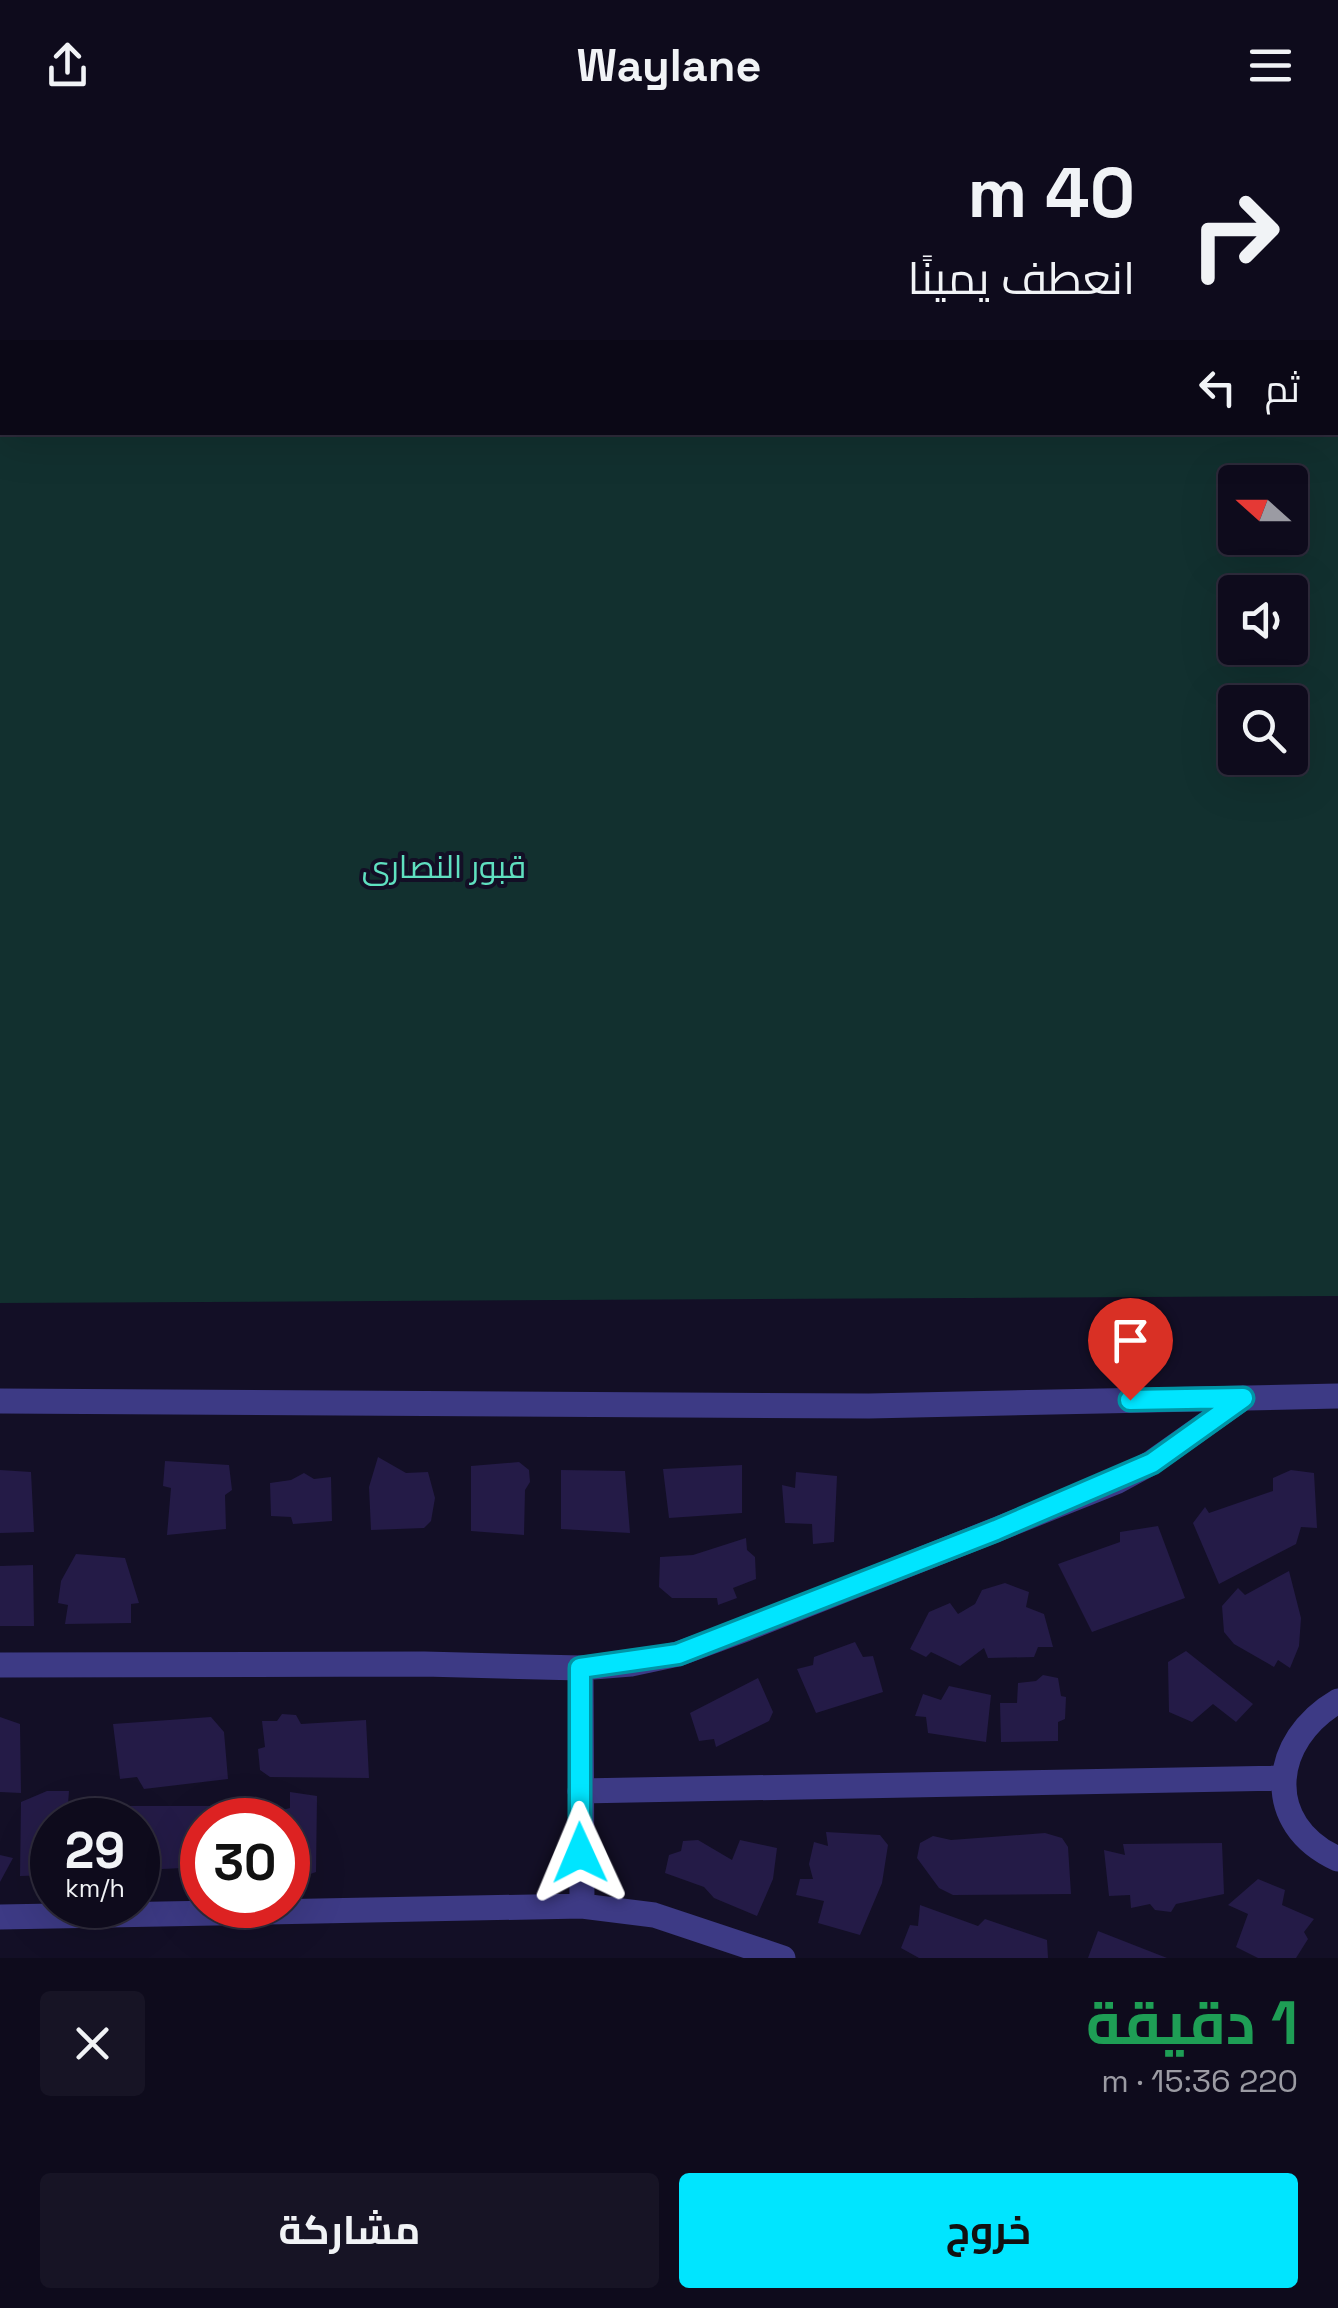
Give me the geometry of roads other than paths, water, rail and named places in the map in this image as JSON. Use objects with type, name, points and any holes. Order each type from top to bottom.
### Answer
[{"type":"street","points":[[0,1401],[869,1406],[1338,1396]]},
{"type":"street","points":[[0,1665],[424,1664],[580,1668],[678,1654],[996,1530],[1152,1463],[1243,1398]]},
{"type":"street","points":[[580,1668],[582,1906]]},
{"type":"street","points":[[1338,1700],[1309,1719],[1290,1746],[1283,1778],[1287,1806],[1300,1832],[1320,1852],[1338,1860]]},
{"type":"street","points":[[580,1790],[1283,1778]]},
{"type":"street","points":[[0,1917],[582,1906],[654,1916],[783,1958]]},
{"type":"park label","name":"قبور النصارى","points":[[444,867]]}]
